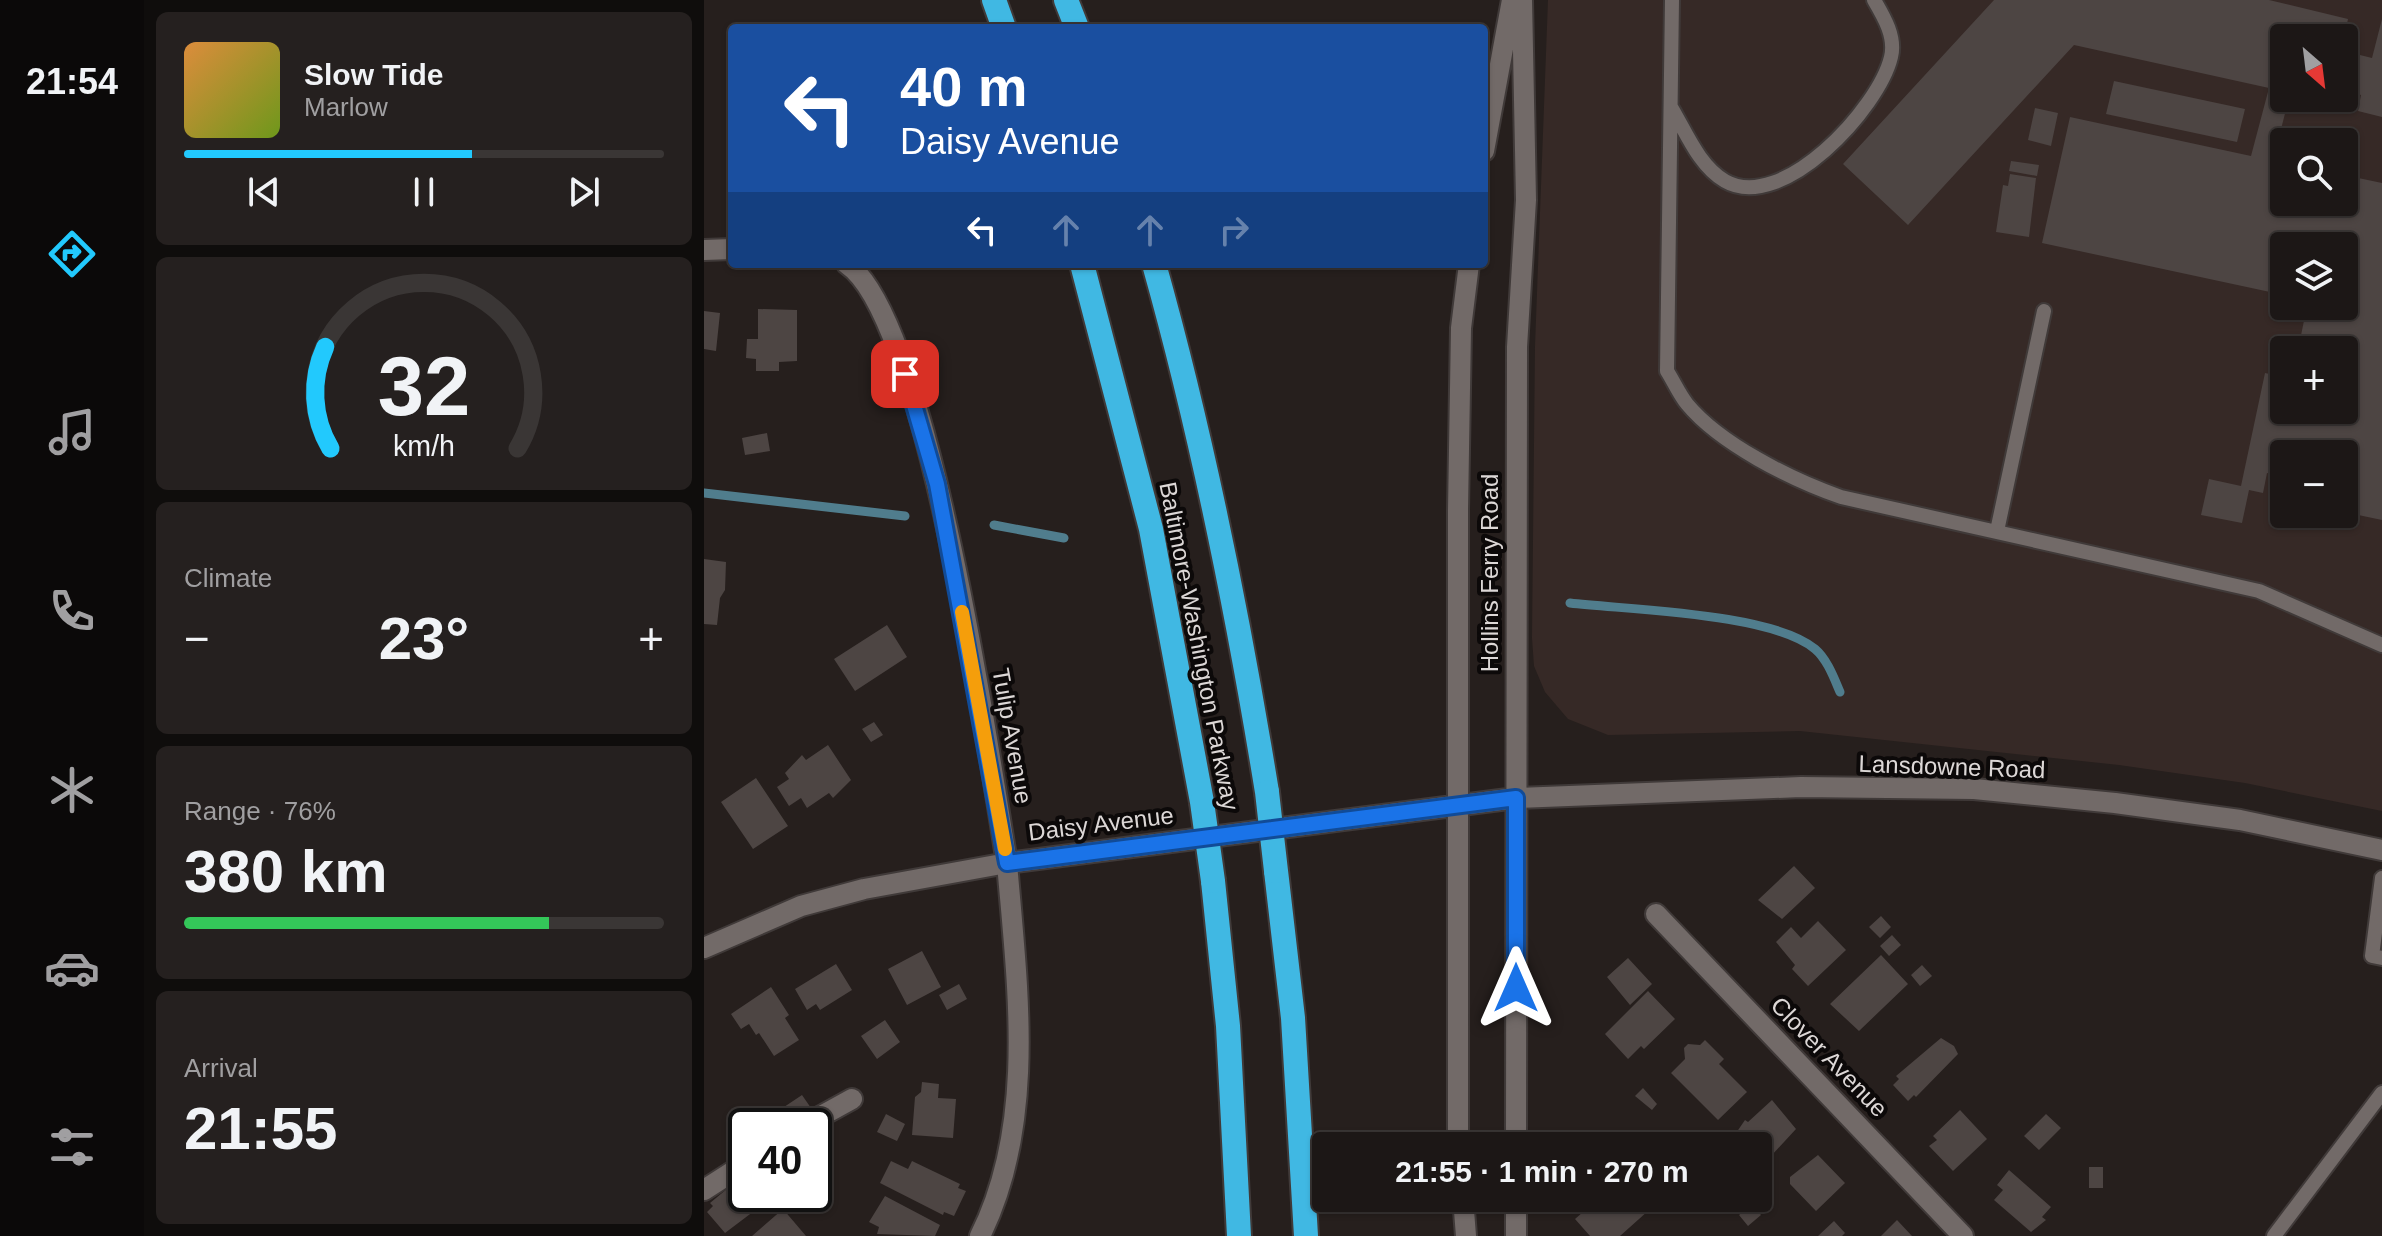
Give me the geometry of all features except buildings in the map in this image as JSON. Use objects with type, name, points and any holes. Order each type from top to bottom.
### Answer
[{"type":"highway","points":[[994,0],[1003,24]]},
{"type":"highway","points":[[1066,0],[1075,24]]},
{"type":"highway","name":"Baltimore-Washington Parkway","points":[[1083,268],[1151,529],[1202,802],[1228,1026],[1239,1236]]},
{"type":"highway","name":"Baltimore-Washington Parkway","points":[[1155,268],[1179,353],[1215,510],[1242,641],[1267,792],[1293,1018],[1306,1236]]},
{"type":"street","points":[[1488,129],[1512,0]]},
{"type":"street","name":"Hollins Ferry Road","points":[[1516,1132],[1517,347],[1526,200],[1522,0]]},
{"type":"street","points":[[704,250],[728,249]]},
{"type":"street","name":"Tulip Avenue","points":[[851,268],[869,287],[898,346],[937,484],[1007,863],[1018,1007],[1017,1087],[1007,1156],[990,1217],[980,1236]]},
{"type":"street","name":"Hollins Ferry Road","points":[[1458,1132],[1461,328],[1468,268]]},
{"type":"street","name":"Lansdowne Road","points":[[1516,798],[1801,787],[1974,789],[2115,803],[2240,820],[2382,850]]},
{"type":"street","name":"Daisy Avenue","points":[[704,948],[801,906],[864,889],[1007,863],[1516,798]]},
{"type":"street","name":"Clover Avenue","points":[[1656,914],[1963,1236]]},
{"type":"street","points":[[832,1110],[852,1099]]},
{"type":"street","points":[[704,1190],[728,1175]]},
{"type":"street","points":[[1464,1212],[1466,1236]]},
{"type":"street","points":[[1516,1212],[1516,1236]]},
{"type":"lane","points":[[1672,0],[1667,371],[1687,404],[1717,430],[1796,481],[1841,497],[2259,591],[2382,645]]},
{"type":"lane","points":[[1671,107],[1712,172],[1728,183],[1746,187],[1762,188],[1776,183],[1813,160],[1843,131],[1883,79],[1892,55],[1891,39],[1874,0]]},
{"type":"lane","points":[[1997,531],[2044,311]]},
{"type":"lane","points":[[2382,878],[2372,956],[2382,958]]},
{"type":"lane","points":[[2274,1236],[2382,1093]]},
{"type":"shaded area","points":[[1548,0],[2382,0],[2382,811],[2245,783],[2119,765],[1800,731],[1608,735],[1568,719],[1545,692],[1534,666],[1535,346]]},
{"type":"waterway","points":[[704,493],[905,516]]},
{"type":"waterway","points":[[994,525],[1064,538]]},
{"type":"waterway","points":[[1570,603],[1734,620],[1795,637],[1819,653],[1840,692]]},
{"type":"slow traffic","points":[[962,612],[1005,849]]},
{"type":"route","points":[[905,374],[937,484],[978,692],[1007,863],[1516,798],[1516,988]]}]
